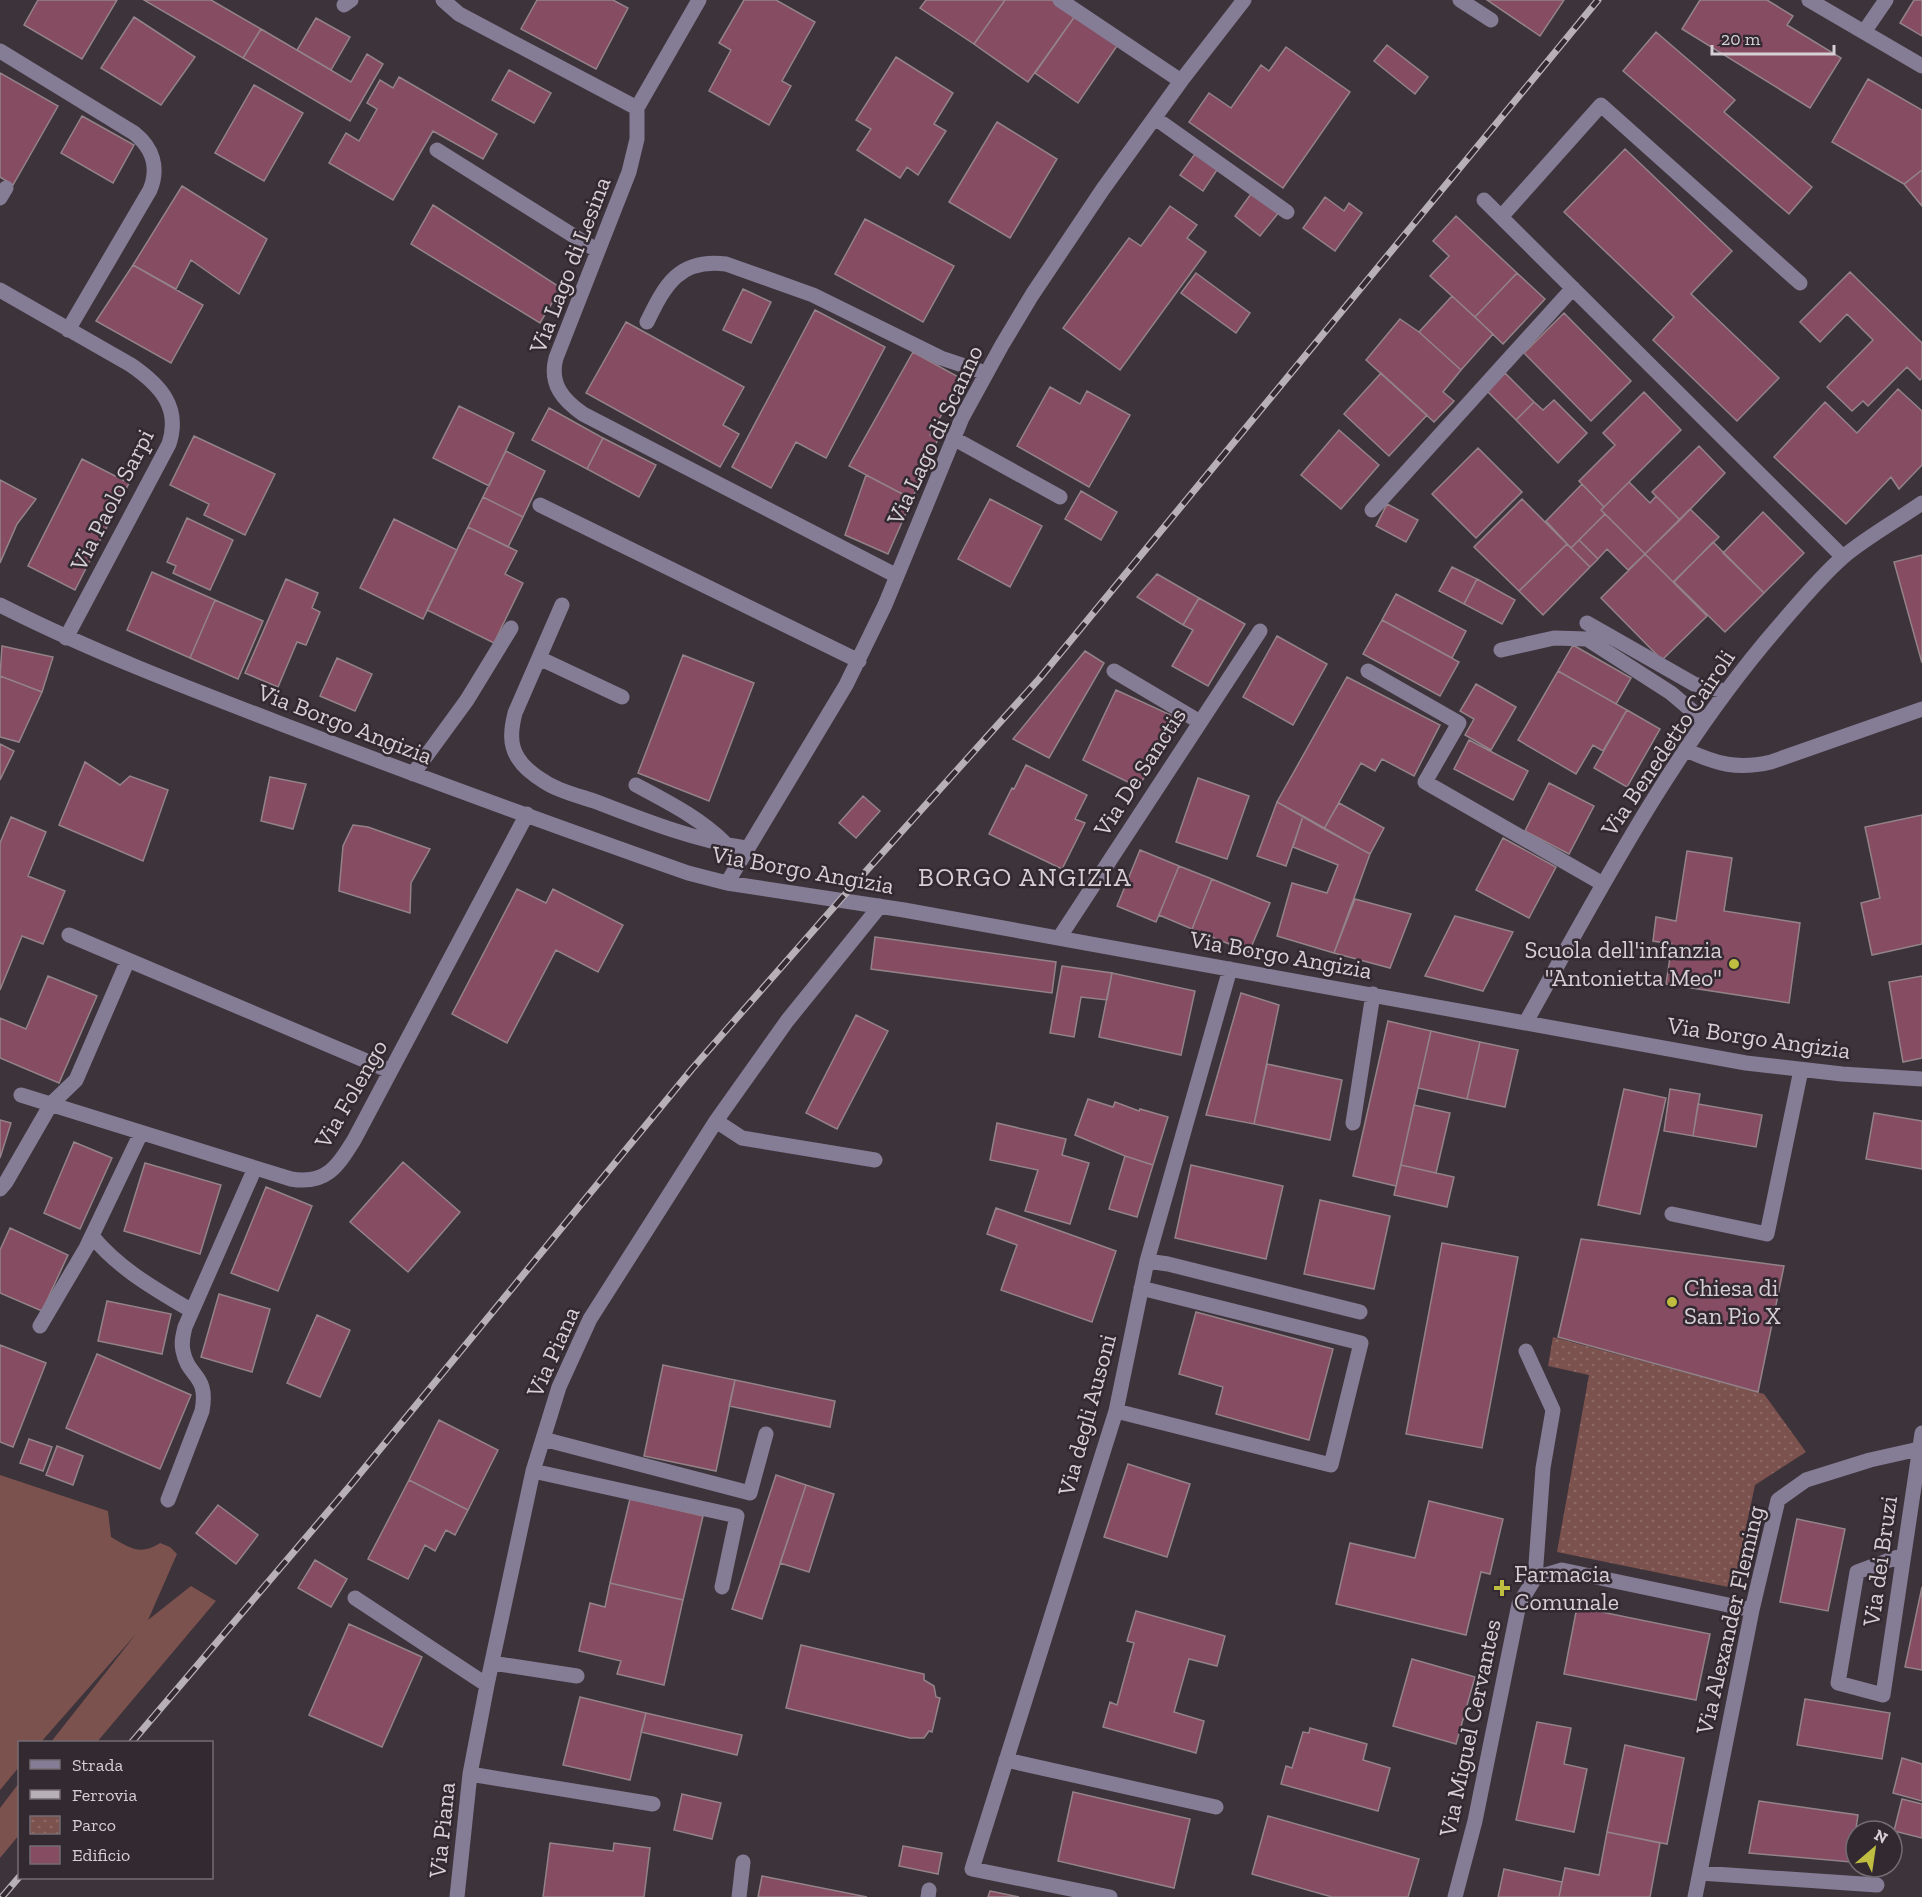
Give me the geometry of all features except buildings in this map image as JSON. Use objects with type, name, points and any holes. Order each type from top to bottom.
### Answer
[{"type":"street","points":[[442,0],[459,14],[637,108]]},
{"type":"street","name":"Via Lago di Lesina","points":[[699,0],[637,108],[637,139],[634,157],[554,367],[554,379],[562,397],[583,414],[897,576]]},
{"type":"street","points":[[1060,0],[1181,81]]},
{"type":"street","name":"Via Lago di Scanno","points":[[727,883],[746,848],[832,711],[859,660],[897,576],[953,438],[986,373],[1039,285],[1103,189],[1181,81],[1244,0]]},
{"type":"street","points":[[1460,0],[1491,20]]},
{"type":"street","points":[[1809,0],[1922,66]]},
{"type":"street","points":[[1864,32],[1886,0]]},
{"type":"street","points":[[0,51],[134,133],[143,140],[153,158],[154,180],[150,190],[68,330]]},
{"type":"street","points":[[1501,217],[1601,105],[1800,283]]},
{"type":"street","points":[[1155,118],[1287,212]]},
{"type":"street","points":[[437,150],[598,251]]},
{"type":"street","points":[[1485,200],[1843,557]]},
{"type":"street","points":[[647,322],[658,299],[669,283],[682,271],[700,264],[726,264],[813,296],[941,358],[986,373]]},
{"type":"street","points":[[1372,510],[1573,288]]},
{"type":"street","name":"Via Paolo Sarpi","points":[[0,290],[131,364],[159,387],[172,416],[173,433],[169,444],[66,638]]},
{"type":"street","points":[[953,438],[1060,497]]},
{"type":"street","name":"Via Benedetto Cairoli","points":[[1526,1022],[1603,884],[1725,691],[1790,614],[1843,557],[1922,503]]},
{"type":"street","points":[[540,506],[859,660]]},
{"type":"street","name":"Via Borgo Angizia","points":[[0,605],[66,638],[138,669],[412,774],[688,873],[727,883],[880,906],[1746,1063],[1801,1070],[1922,1079]]},
{"type":"street","points":[[562,605],[515,713],[511,728],[513,748],[525,767],[547,784],[674,831],[746,848]]},
{"type":"street","points":[[1587,623],[1694,684],[1725,691]]},
{"type":"street","points":[[412,774],[467,700],[511,628]]},
{"type":"street","name":"Via De Sanctis","points":[[1059,938],[1260,631]]},
{"type":"street","points":[[1501,650],[1554,638],[1587,639],[1671,693],[1704,721]]},
{"type":"street","points":[[539,658],[622,697]]},
{"type":"street","points":[[1114,671],[1200,722]]},
{"type":"street","points":[[1368,671],[1459,723],[1425,783],[1603,884]]},
{"type":"street","points":[[1686,750],[1719,763],[1749,767],[1771,762],[1922,709]]},
{"type":"street","points":[[636,784],[687,813],[714,832],[727,845]]},
{"type":"street","name":"Via Folengo","points":[[21,1095],[301,1181],[310,1181],[329,1173],[340,1162],[354,1140],[527,814]]},
{"type":"street","name":"Via Piana","points":[[457,1897],[470,1774],[487,1685],[533,1471],[559,1387],[590,1319],[716,1121],[787,1021],[880,906]]},
{"type":"street","points":[[69,935],[390,1071]]},
{"type":"street","points":[[0,1189],[51,1104],[76,1080],[128,960]]},
{"type":"street","name":"Via degli Ausoni","points":[[1110,1897],[972,1869],[1116,1411],[1147,1261],[1230,969]]},
{"type":"street","points":[[1353,1123],[1373,994]]},
{"type":"street","points":[[1672,1214],[1767,1234],[1801,1070]]},
{"type":"street","points":[[716,1121],[742,1138],[875,1160]]},
{"type":"street","points":[[40,1326],[92,1236],[141,1133]]},
{"type":"street","points":[[168,1500],[202,1411],[204,1400],[203,1387],[183,1351],[183,1334],[255,1168]]},
{"type":"street","points":[[92,1236],[104,1250],[132,1274],[192,1311]]},
{"type":"street","points":[[1147,1261],[1168,1264],[1360,1312]]},
{"type":"street","points":[[1116,1411],[1331,1465],[1361,1343],[1141,1288]]},
{"type":"street","points":[[1526,1351],[1553,1410],[1543,1468],[1535,1578],[1562,1570],[1752,1610]]},
{"type":"street","name":"Via dei Bruzi","points":[[1903,1555],[1857,1572],[1838,1683],[1883,1695],[1922,1433]]},
{"type":"street","points":[[543,1439],[750,1493],[766,1434]]},
{"type":"street","name":"Via Alexander Fleming","points":[[1695,1897],[1752,1610],[1778,1500],[1806,1480],[1870,1460],[1919,1449]]},
{"type":"street","points":[[533,1471],[737,1516],[722,1587]]},
{"type":"street","name":"Via Miguel Cervantes","points":[[1455,1897],[1475,1821],[1519,1604],[1535,1578]]},
{"type":"street","points":[[355,1598],[487,1685]]},
{"type":"street","points":[[492,1663],[577,1676]]},
{"type":"street","points":[[1006,1760],[1216,1807]]},
{"type":"street","points":[[470,1774],[653,1804]]},
{"type":"street","points":[[739,1897],[743,1862]]},
{"type":"street","points":[[1700,1873],[1877,1885]]},
{"type":"green space","points":[[1553,1337],[1764,1394],[1806,1452],[1755,1485],[1733,1588],[1557,1552],[1589,1375],[1548,1366]]},
{"type":"green space","points":[[0,1475],[108,1511],[111,1537],[130,1547],[141,1550],[160,1543],[170,1547],[177,1554],[148,1620],[191,1586],[216,1601],[98,1741],[52,1741],[136,1634],[42,1741],[18,1741],[18,1768],[0,1790]]},
{"type":"green space","points":[[18,1784],[18,1836],[0,1858],[0,1808]]},
{"type":"railway","points":[[133,1741],[349,1487],[692,1069],[1039,679],[1598,0]]},
{"type":"railway","points":[[2,1897],[18,1878]]},
{"type":"place","name":"Scuola dell'infanzia \"Antonietta Meo\"","points":[[1734,964]]},
{"type":"place","name":"Chiesa di San Pio X","points":[[1672,1302]]},
{"type":"place","name":"Farmacia Comunale","points":[[1502,1588]]},
{"type":"district","name":"BORGO ANGIZIA","points":[[1025,877]]}]
